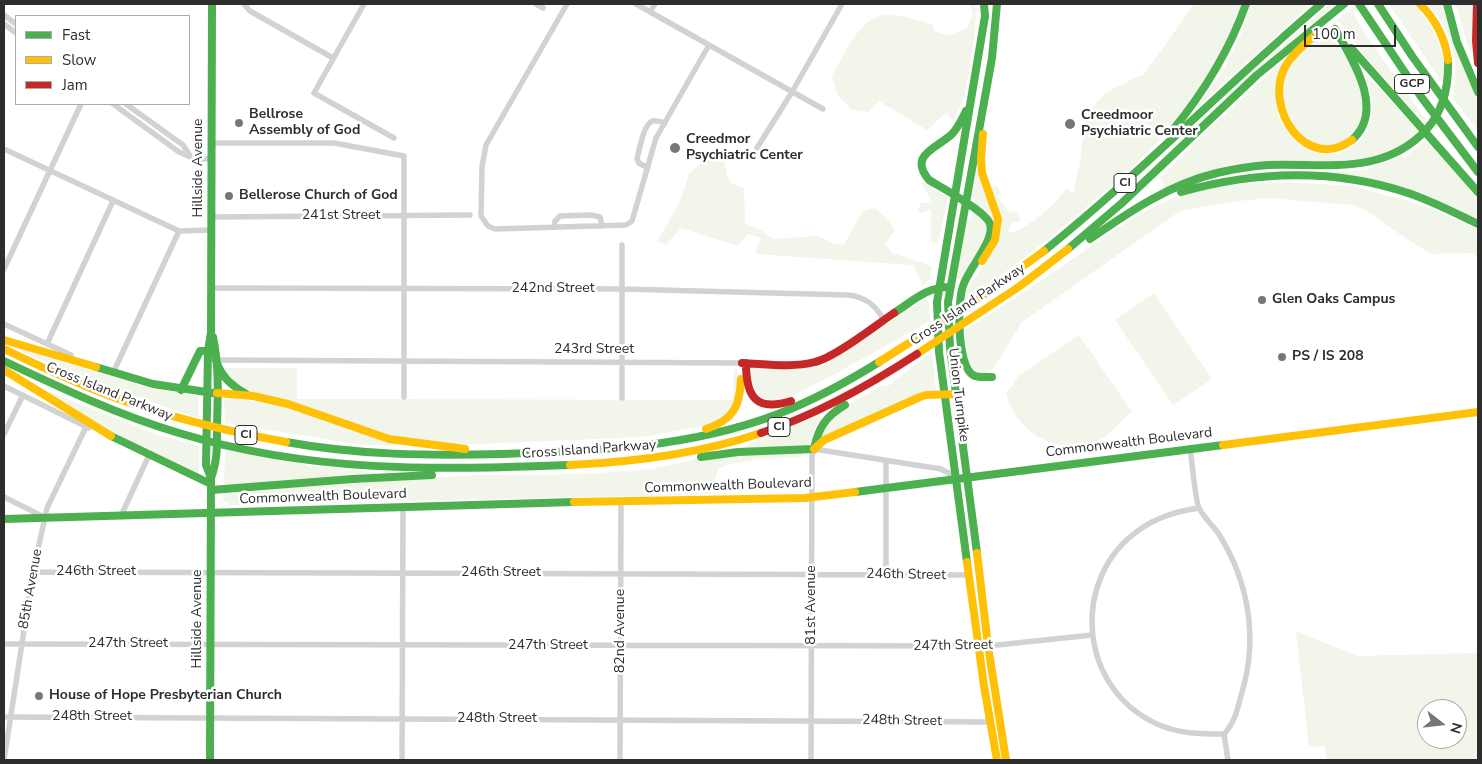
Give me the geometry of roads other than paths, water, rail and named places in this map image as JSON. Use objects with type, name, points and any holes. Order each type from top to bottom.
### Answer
[{"type":"main road","name":"Hillside Avenue","points":[[211,484],[206,465],[208,351],[212,332],[212,4]]},
{"type":"main road","name":"Union Turnpike","points":[[984,4],[985,16],[957,190],[939,286],[938,302],[939,352],[984,686],[997,760]]},
{"type":"main road","name":"Union Turnpike","points":[[997,4],[996,26],[986,92],[948,302],[950,348],[968,476],[988,646],[1006,760]]},
{"type":"main road","points":[[1108,198],[1162,142],[1202,93],[1228,50],[1246,4]]},
{"type":"main road","points":[[1317,4],[1359,64],[1413,116],[1478,192]]},
{"type":"main road","name":"Cross Island Parkway","points":[[4,349],[61,376],[120,399],[190,421],[251,436],[323,448],[377,453],[503,454],[604,450],[657,445],[711,434],[781,413],[832,390],[928,333],[1002,282],[1038,256],[1108,198],[1141,169],[1237,76],[1321,4]]},
{"type":"main road","points":[[1346,4],[1291,58],[1280,81],[1279,96],[1282,110],[1294,134],[1304,144],[1315,150],[1340,148],[1352,141],[1361,131],[1366,117],[1367,101],[1359,64]]},
{"type":"main road","name":"Cross Island Parkway","points":[[4,361],[132,418],[240,449],[307,460],[374,467],[420,468],[622,463],[667,457],[733,442],[778,428],[828,406],[884,376],[1010,293],[1046,267],[1116,209],[1150,179],[1248,84],[1346,4]]},
{"type":"main road","name":"GCP","points":[[1360,4],[1407,78],[1478,172]]},
{"type":"main road","name":"GCP","points":[[1378,4],[1417,63],[1478,146]]},
{"type":"main road","points":[[1447,4],[1458,42],[1478,92]]},
{"type":"main road","points":[[1478,4],[1476,47],[1478,63]]},
{"type":"main road","points":[[1010,293],[1130,211],[1154,197],[1209,175],[1267,165],[1363,163],[1387,157],[1407,146],[1423,134],[1435,120],[1443,104],[1448,86],[1449,67],[1447,50],[1436,21],[1423,6]]},
{"type":"main road","points":[[973,92],[961,122],[953,133],[925,154],[921,161],[921,169],[930,180],[985,215],[990,223],[990,235],[968,272],[960,298],[963,358],[971,374],[992,377]]},
{"type":"main road","points":[[960,298],[995,240],[998,228],[997,211],[982,173],[981,158],[986,92]]},
{"type":"main road","points":[[1095,235],[1131,213],[1181,191],[1226,180],[1268,175],[1334,178],[1368,183],[1398,190],[1478,224]]},
{"type":"main road","points":[[939,286],[950,287]]},
{"type":"main road","name":"243rd Street","points":[[744,363],[796,365],[817,362],[838,351],[929,290],[939,286]]},
{"type":"main road","name":"Hillside Avenue","points":[[210,760],[210,513],[211,484],[216,465],[217,404],[216,351],[212,332]]},
{"type":"main road","points":[[4,340],[96,367]]},
{"type":"main road","points":[[181,390],[200,351],[208,351]]},
{"type":"main road","points":[[216,360],[220,373],[235,388],[250,396]]},
{"type":"main road","points":[[744,363],[749,393],[761,403],[772,406],[784,404],[832,383],[866,371]]},
{"type":"main road","points":[[657,445],[688,433],[714,427],[727,419],[736,408],[740,399],[744,363]]},
{"type":"main road","name":"Cross Island Parkway","points":[[96,367],[154,385],[181,390],[250,396],[292,404],[369,433],[399,441],[503,454]]},
{"type":"main road","points":[[4,370],[111,436],[211,484],[452,474],[497,467]]},
{"type":"main road","points":[[814,450],[818,431],[825,420],[837,409],[857,399],[884,376]]},
{"type":"main road","points":[[667,457],[699,457],[738,452],[814,450],[824,440],[920,397],[956,394]]},
{"type":"main road","name":"Commonwealth Boulevard","points":[[4,519],[812,497],[886,486],[1478,412]]},
{"type":"street","points":[[244,4],[250,11],[333,58]]},
{"type":"street","points":[[364,4],[314,93],[394,138]]},
{"type":"street","points":[[536,4],[543,8]]},
{"type":"street","points":[[567,4],[486,145],[482,167],[481,216],[488,226],[495,229],[626,225],[632,221],[656,138],[709,45]]},
{"type":"street","points":[[636,4],[823,109]]},
{"type":"street","points":[[650,12],[655,4]]},
{"type":"street","points":[[757,148],[792,92],[842,4]]},
{"type":"street","points":[[4,15],[15,23]]},
{"type":"street","points":[[4,24],[15,32]]},
{"type":"street","points":[[4,269],[81,105]]},
{"type":"street","points":[[114,105],[179,152],[195,159],[212,159]]},
{"type":"street","points":[[127,105],[183,145],[191,157]]},
{"type":"street","points":[[648,168],[639,163],[637,159],[645,129],[648,122],[665,123]]},
{"type":"street","points":[[212,143],[334,143],[404,156],[404,398]]},
{"type":"street","points":[[4,149],[179,231],[212,230]]},
{"type":"street","points":[[47,344],[113,201]]},
{"type":"street","name":"241st Street","points":[[212,217],[470,215]]},
{"type":"street","points":[[554,227],[555,221],[560,216],[591,215],[600,218],[602,226]]},
{"type":"street","points":[[113,373],[179,231]]},
{"type":"street","points":[[622,245],[622,398]]},
{"type":"street","name":"242nd Street","points":[[212,288],[622,289],[853,296],[871,303],[884,320]]},
{"type":"street","name":"Cross Island Parkway","points":[[4,324],[96,367]]},
{"type":"street","name":"243rd Street","points":[[216,360],[744,363]]},
{"type":"street","points":[[4,386],[86,426],[111,436]]},
{"type":"street","points":[[4,434],[23,395]]},
{"type":"street","name":"85th Avenue","points":[[4,760],[33,572],[44,517],[86,426]]},
{"type":"street","points":[[1190,448],[1199,508],[1219,535],[1237,570],[1246,598],[1249,617],[1250,651],[1247,673],[1233,722],[1224,734],[1228,760]]},
{"type":"street","points":[[814,450],[941,469],[956,478]]},
{"type":"street","name":"81st Avenue","points":[[811,760],[812,456],[814,450]]},
{"type":"street","points":[[121,516],[149,455]]},
{"type":"street","points":[[886,462],[886,574]]},
{"type":"street","points":[[4,497],[44,517]]},
{"type":"street","name":"82nd Avenue","points":[[620,760],[621,501]]},
{"type":"street","points":[[402,760],[403,507]]},
{"type":"street","points":[[1199,508],[1168,514],[1148,524],[1128,538],[1114,554],[1104,570],[1095,594],[1092,607],[1092,635],[1096,652],[1107,680],[1122,699],[1134,710],[1158,725],[1176,731],[1224,734]]},
{"type":"street","name":"246th Street","points":[[33,572],[886,574],[970,576]]},
{"type":"street","name":"247th Street","points":[[4,644],[988,646],[1092,635]]},
{"type":"street","name":"248th Street","points":[[4,717],[991,722]]},
{"type":"place","name":"Bellrose Assembly of God","points":[[239,123]]},
{"type":"place","name":"Creedmoor Psychiatric Center","points":[[1070,124]]},
{"type":"place","name":"Creedmor Psychiatric Center","points":[[675,148]]},
{"type":"place","name":"Bellerose Church of God","points":[[229,196]]},
{"type":"place","name":"Glen Oaks Campus","points":[[1262,300]]},
{"type":"place","name":"PS / IS 208","points":[[1282,357]]},
{"type":"place","name":"House of Hope Presbyterian Church","points":[[39,696]]}]
